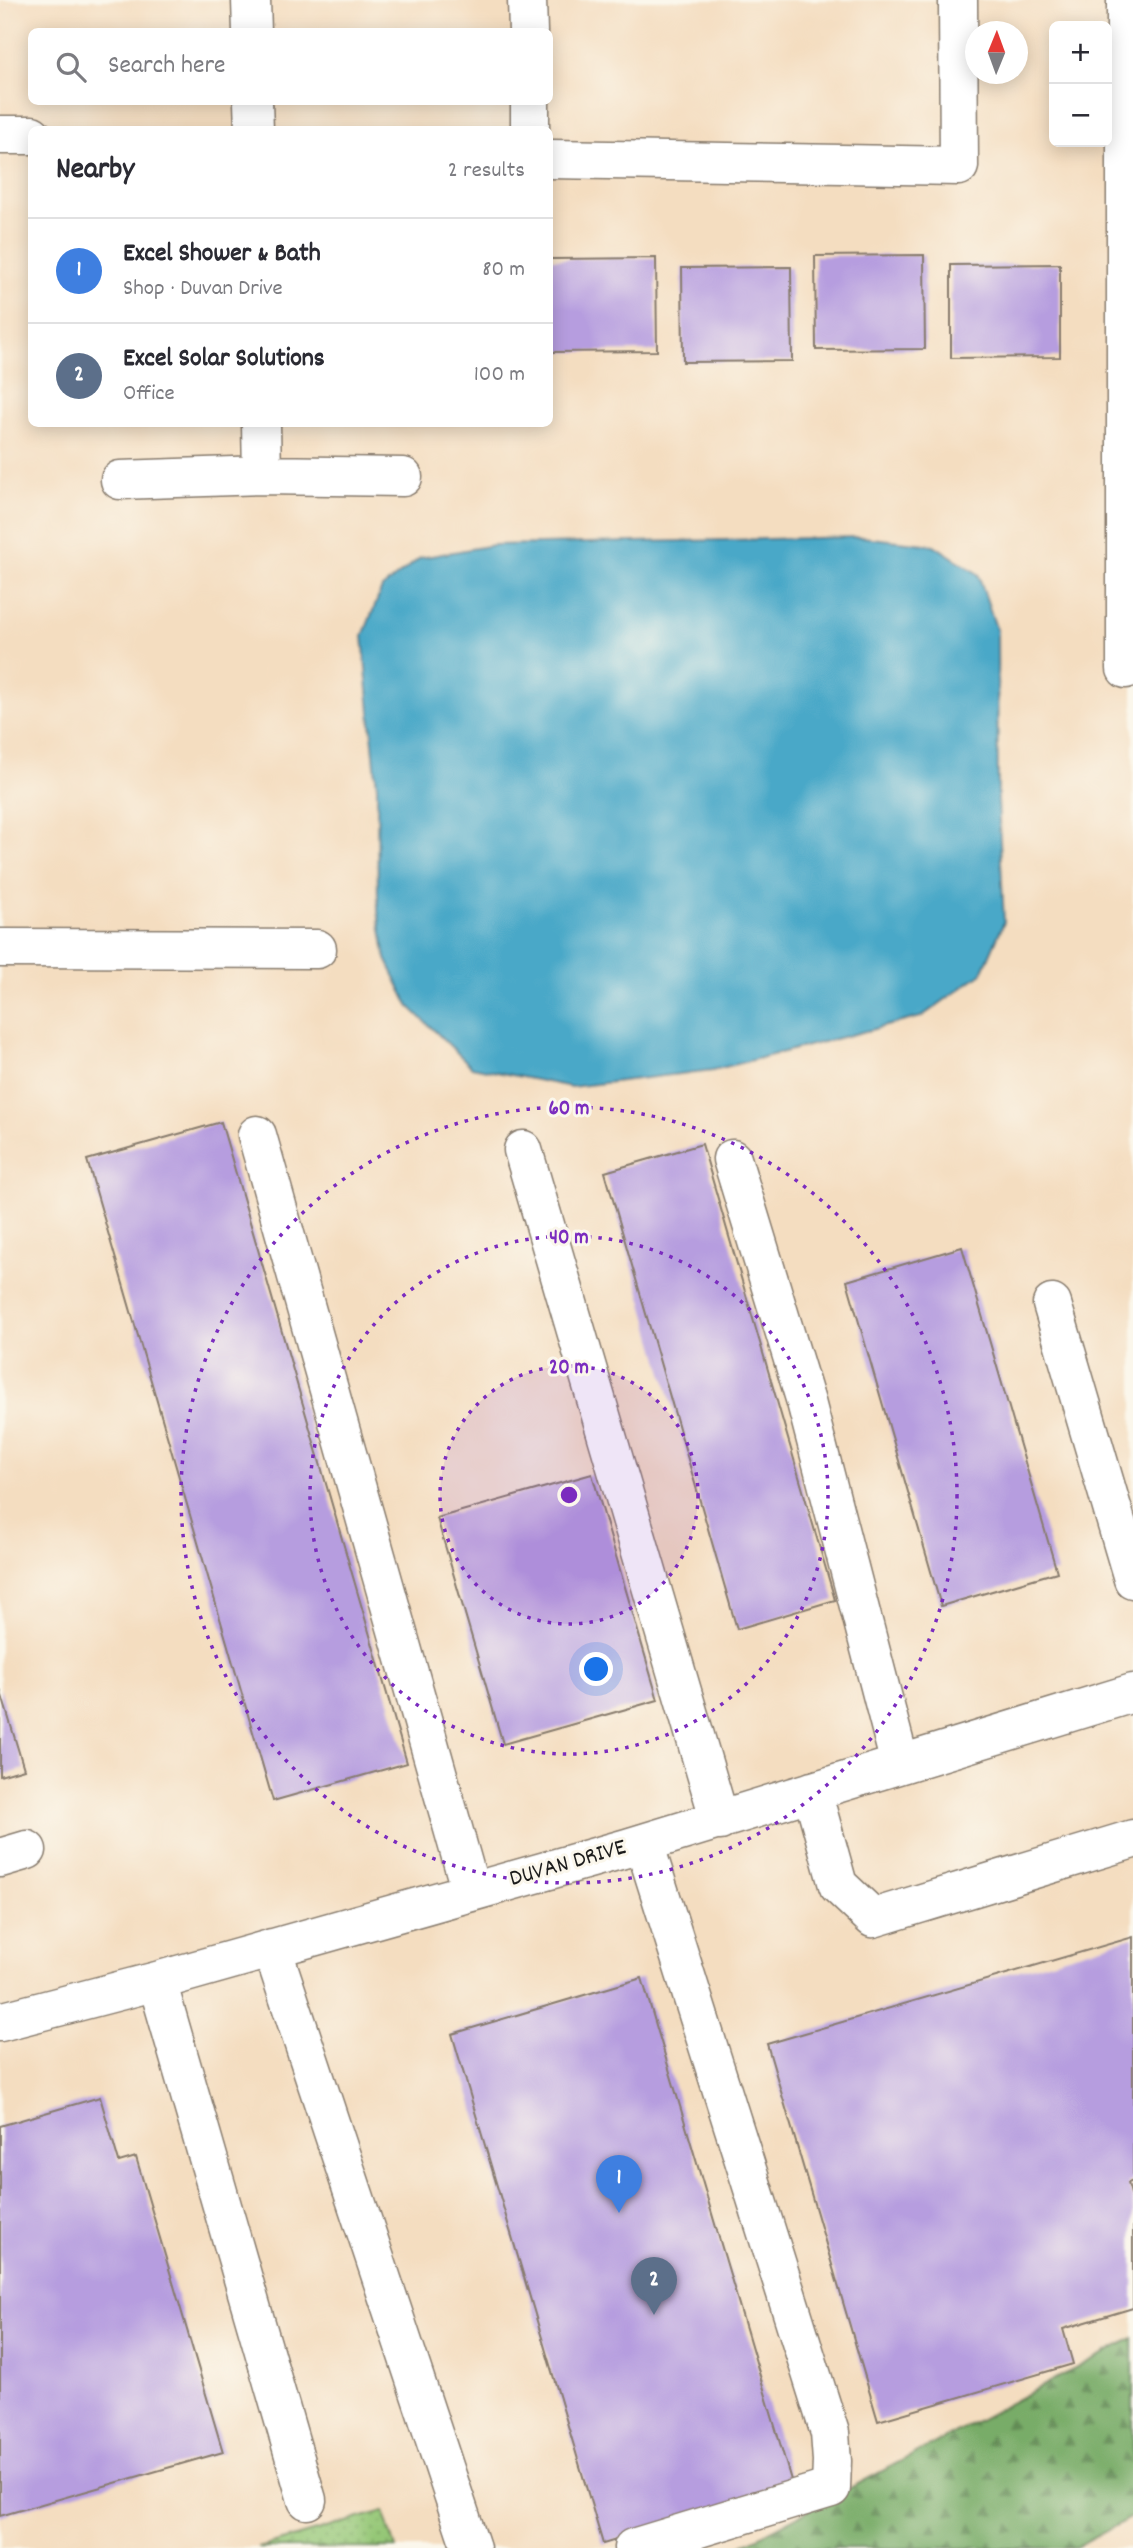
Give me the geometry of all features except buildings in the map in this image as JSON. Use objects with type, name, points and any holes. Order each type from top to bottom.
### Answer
[{"type":"street","points":[[251,0],[252,28]]},
{"type":"street","points":[[527,0],[528,28]]},
{"type":"street","points":[[553,159],[959,166],[958,0]]},
{"type":"street","points":[[1117,669],[1126,0]]},
{"type":"street","points":[[253,105],[254,126]]},
{"type":"street","points":[[530,105],[530,126]]},
{"type":"street","points":[[0,135],[28,135]]},
{"type":"street","points":[[261,427],[262,475]]},
{"type":"street","points":[[120,480],[262,475],[402,477]]},
{"type":"street","points":[[0,948],[317,949]]},
{"type":"street","points":[[257,1135],[471,1892]]},
{"type":"street","points":[[523,1150],[719,1821]]},
{"type":"street","points":[[732,1158],[806,1402],[900,1764]]},
{"type":"street","points":[[1052,1304],[1133,1579]]},
{"type":"street","name":"DUVAN DRIVE","points":[[0,2022],[157,1981],[644,1843],[1133,1693]]},
{"type":"street","points":[[812,1791],[838,1885],[873,1918],[1133,1839]]},
{"type":"street","points":[[633,2548],[831,2488],[832,2461],[830,2433],[644,1843]]},
{"type":"street","points":[[272,1948],[471,2548]]},
{"type":"street","points":[[157,1981],[307,2500]]},
{"type":"green space","points":[[1133,2338],[1133,2516],[1076,2548],[737,2548]]},
{"type":"green space","points":[[384,2511],[396,2548],[258,2548]]},
{"type":"water","points":[[862,537],[934,545],[978,574],[997,631],[998,800],[1004,922],[982,973],[921,1017],[713,1070],[571,1087],[472,1067],[409,1006],[386,959],[378,911],[377,787],[363,636],[382,588],[420,558],[493,545]]},
{"type":"place","name":"Excel Shower & Bath","points":[[619,2213]]},
{"type":"place","name":"Excel Solar Solutions","points":[[654,2315]]}]
